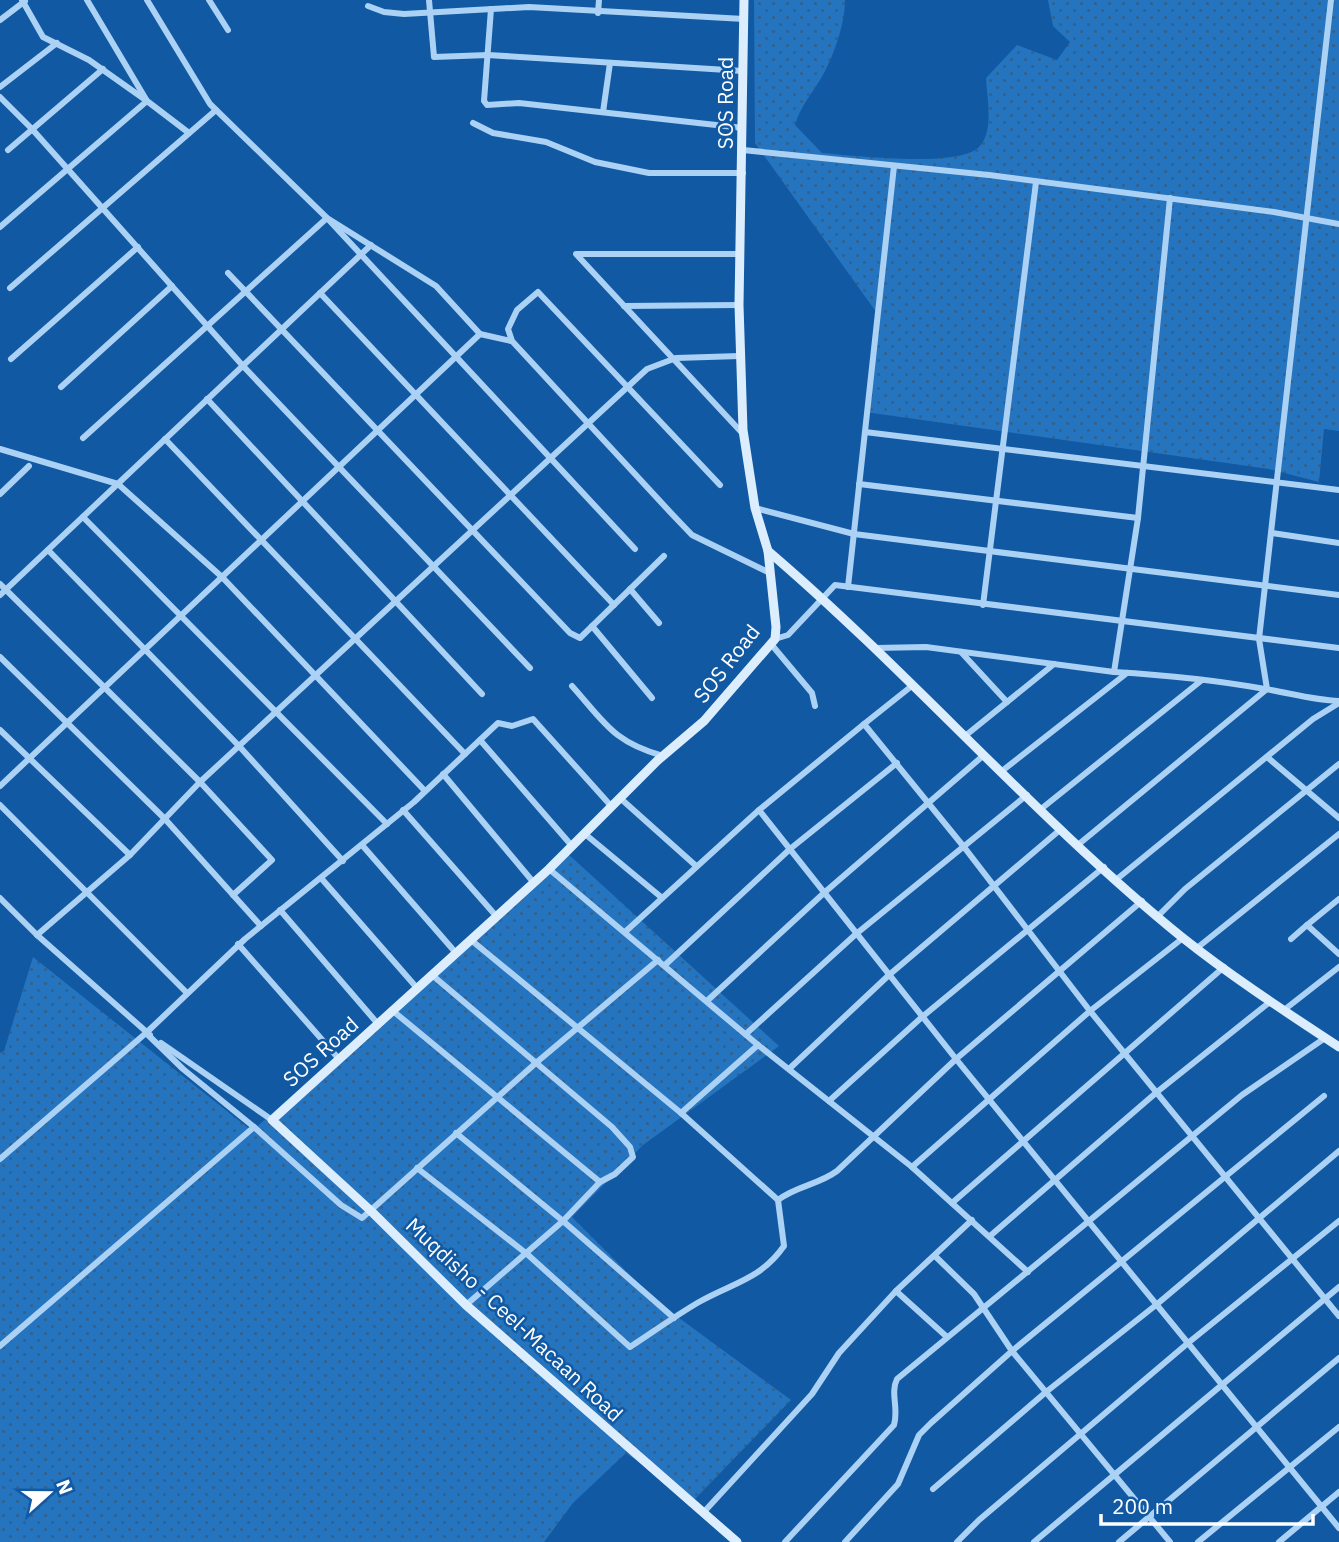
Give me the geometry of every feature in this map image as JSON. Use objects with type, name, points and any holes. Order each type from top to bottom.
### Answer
[{"type":"street","points":[[87,0],[146,100]]},
{"type":"street","points":[[146,0],[202,95],[327,218],[635,549]]},
{"type":"street","points":[[209,0],[228,30]]},
{"type":"street","points":[[429,0],[433,57],[488,55],[743,71]]},
{"type":"street","points":[[598,13],[599,0]]},
{"type":"street","name":"SOS Road","points":[[272,1120],[549,869],[663,756],[704,721],[773,642],[768,551],[755,508],[744,435],[740,356],[739,254],[743,173],[744,0]]},
{"type":"street","points":[[1267,689],[1259,639],[1331,0]]},
{"type":"street","points":[[0,20],[24,1],[43,37],[103,69],[189,133]]},
{"type":"street","points":[[368,5],[384,12],[430,13],[529,7],[598,13],[744,19]]},
{"type":"street","points":[[491,9],[484,101],[487,105],[519,103],[743,128]]},
{"type":"street","points":[[0,87],[57,43]]},
{"type":"street","points":[[603,112],[610,62]]},
{"type":"street","points":[[8,150],[103,69]]},
{"type":"street","points":[[0,97],[103,207],[243,366],[340,465],[530,668]]},
{"type":"street","points":[[0,227],[146,100]]},
{"type":"street","points":[[10,288],[216,110]]},
{"type":"street","points":[[473,123],[493,133],[546,142],[595,162],[649,173],[743,173]]},
{"type":"street","points":[[743,150],[1036,181],[1339,224]]},
{"type":"street","points":[[848,587],[894,166]]},
{"type":"street","points":[[983,605],[1036,181]]},
{"type":"street","points":[[1114,672],[1124,623],[1138,518],[1170,198]]},
{"type":"street","points":[[327,218],[436,286],[480,334],[512,341]]},
{"type":"street","points":[[83,438],[327,218]]},
{"type":"street","points":[[0,595],[371,245]]},
{"type":"street","points":[[11,359],[138,247]]},
{"type":"street","points":[[739,254],[576,254],[744,435]]},
{"type":"street","points":[[228,274],[570,633],[580,638],[664,556]]},
{"type":"street","points":[[61,387],[172,286]]},
{"type":"street","points":[[720,485],[538,292],[517,310],[510,321],[508,333],[512,341],[692,535],[770,573]]},
{"type":"street","points":[[320,293],[614,605]]},
{"type":"street","points":[[624,306],[739,305]]},
{"type":"street","points":[[0,786],[480,334]]},
{"type":"street","points":[[37,935],[130,855],[200,782],[647,369],[673,359],[740,356]]},
{"type":"street","points":[[207,400],[482,694]]},
{"type":"street","points":[[865,432],[1339,491]]},
{"type":"street","points":[[165,439],[465,754]]},
{"type":"street","points":[[0,449],[118,484],[222,577],[425,791]]},
{"type":"street","points":[[0,494],[29,466]]},
{"type":"street","points":[[859,484],[1138,518]]},
{"type":"street","points":[[755,508],[854,534],[1339,595]]},
{"type":"street","points":[[83,517],[387,824]]},
{"type":"street","points":[[1272,533],[1339,543]]},
{"type":"street","points":[[48,550],[239,746],[343,861]]},
{"type":"street","points":[[768,551],[822,597],[1061,829],[1183,938],[1339,1047]]},
{"type":"street","points":[[0,584],[200,782],[272,860],[233,895]]},
{"type":"street","points":[[815,706],[812,693],[773,642],[788,635],[835,585],[1339,648]]},
{"type":"street","points":[[630,589],[659,623]]},
{"type":"street","points":[[592,626],[652,698]]},
{"type":"street","points":[[875,648],[926,647],[1114,672],[1202,680],[1267,689],[1309,700],[1339,702]]},
{"type":"street","points":[[961,652],[1007,702]]},
{"type":"street","points":[[0,657],[164,819],[261,926]]},
{"type":"street","points":[[965,736],[1054,664]]},
{"type":"street","points":[[1002,771],[1127,673]]},
{"type":"street","points":[[1041,809],[1202,680]]},
{"type":"street","points":[[625,932],[758,810],[913,685]]},
{"type":"street","points":[[572,686],[619,739],[633,748],[663,756]]},
{"type":"street","points":[[1079,844],[1267,689]]},
{"type":"street","points":[[1117,879],[1313,719],[1339,702]]},
{"type":"street","points":[[0,1159],[146,1033],[239,944],[387,824],[499,723],[521,725],[533,719],[612,807]]},
{"type":"street","points":[[864,724],[964,846],[1090,1011],[1339,1316]]},
{"type":"street","points":[[0,730],[130,855]]},
{"type":"street","points":[[480,740],[572,846]]},
{"type":"street","points":[[708,1000],[825,892],[984,755]]},
{"type":"street","points":[[1267,757],[1339,818]]},
{"type":"street","points":[[665,965],[790,849],[897,764]]},
{"type":"street","points":[[1158,916],[1185,889],[1339,764]]},
{"type":"street","points":[[443,774],[534,883]]},
{"type":"street","points":[[747,1033],[856,934],[1027,795]]},
{"type":"street","points":[[620,798],[695,865]]},
{"type":"street","points":[[0,805],[187,993]]},
{"type":"street","points":[[403,810],[497,917]]},
{"type":"street","points":[[758,810],[1021,1140],[1339,1528]]},
{"type":"street","points":[[789,1069],[889,975],[995,888],[1061,829]]},
{"type":"street","points":[[585,834],[661,897]]},
{"type":"street","points":[[1197,948],[1339,834]]},
{"type":"street","points":[[362,845],[456,953]]},
{"type":"street","points":[[829,1101],[922,1017],[1104,867]]},
{"type":"street","points":[[549,869],[708,1000],[758,1045],[912,1167],[1028,1272]]},
{"type":"street","points":[[321,878],[417,988]]},
{"type":"street","points":[[0,898],[183,1069],[254,1127],[341,1205],[362,1218],[537,1062],[658,960]]},
{"type":"street","points":[[1291,939],[1339,899]]},
{"type":"street","points":[[778,1200],[791,1190],[822,1182],[956,1059],[1142,901]]},
{"type":"street","points":[[280,911],[378,1024]]},
{"type":"street","points":[[1307,925],[1339,954]]},
{"type":"street","points":[[912,1167],[1090,1011],[1183,938]]},
{"type":"street","points":[[417,1168],[527,1254],[630,1347],[700,1301],[753,1277],[771,1263],[784,1246],[778,1200],[681,1113],[471,940]]},
{"type":"street","points":[[239,944],[339,1059]]},
{"type":"street","points":[[952,1203],[1021,1140],[1126,1054],[1224,967]]},
{"type":"street","points":[[1284,1010],[1339,967]]},
{"type":"street","points":[[432,975],[612,1127],[630,1147],[633,1157],[627,1165],[600,1182],[563,1221],[466,1305]]},
{"type":"street","points":[[990,1236],[1157,1092],[1270,1001]]},
{"type":"street","points":[[393,1011],[600,1182]]},
{"type":"street","points":[[146,1033],[272,1120]]},
{"type":"street","points":[[785,1542],[894,1425],[898,1411],[893,1387],[897,1379],[1242,1095],[1325,1038]]},
{"type":"street","points":[[681,1113],[758,1045]]},
{"type":"street","points":[[845,1542],[898,1484],[919,1435],[1013,1351],[1324,1096]]},
{"type":"street","name":"Muqdisho - Ceel-Macaan Road","points":[[272,1120],[371,1211],[466,1305],[737,1542]]},
{"type":"street","points":[[0,1346],[254,1127]]},
{"type":"street","points":[[456,1133],[563,1221],[674,1318]]},
{"type":"street","points":[[933,1489],[1045,1392],[1156,1305],[1259,1215],[1339,1151]]},
{"type":"street","points":[[703,1513],[813,1394],[839,1353],[896,1291],[972,1220]]},
{"type":"street","points":[[957,1542],[1188,1343],[1339,1221]]},
{"type":"street","points":[[935,1256],[974,1294],[1045,1392],[1170,1542]]},
{"type":"street","points":[[1034,1542],[1339,1287]]},
{"type":"street","points":[[896,1291],[947,1338]]},
{"type":"street","points":[[1119,1542],[1339,1358]]},
{"type":"street","points":[[1198,1542],[1339,1427]]},
{"type":"street","points":[[1279,1542],[1339,1492]]},
{"type":"shaded area","points":[[754,0],[845,0],[841,28],[832,56],[795,125],[822,153],[929,159],[969,153],[980,146],[988,123],[986,78],[1017,45],[1057,60],[1070,42],[1053,26],[1048,0],[1339,0],[1339,431],[1324,429],[1319,482],[1269,469],[865,412],[879,316],[755,143]]},
{"type":"shaded area","points":[[567,853],[779,1046],[643,1145],[572,1217],[656,1301],[791,1400],[693,1501],[626,1453],[573,1503],[544,1542],[0,1542],[0,1053],[4,1051],[33,957],[252,1131]]}]
